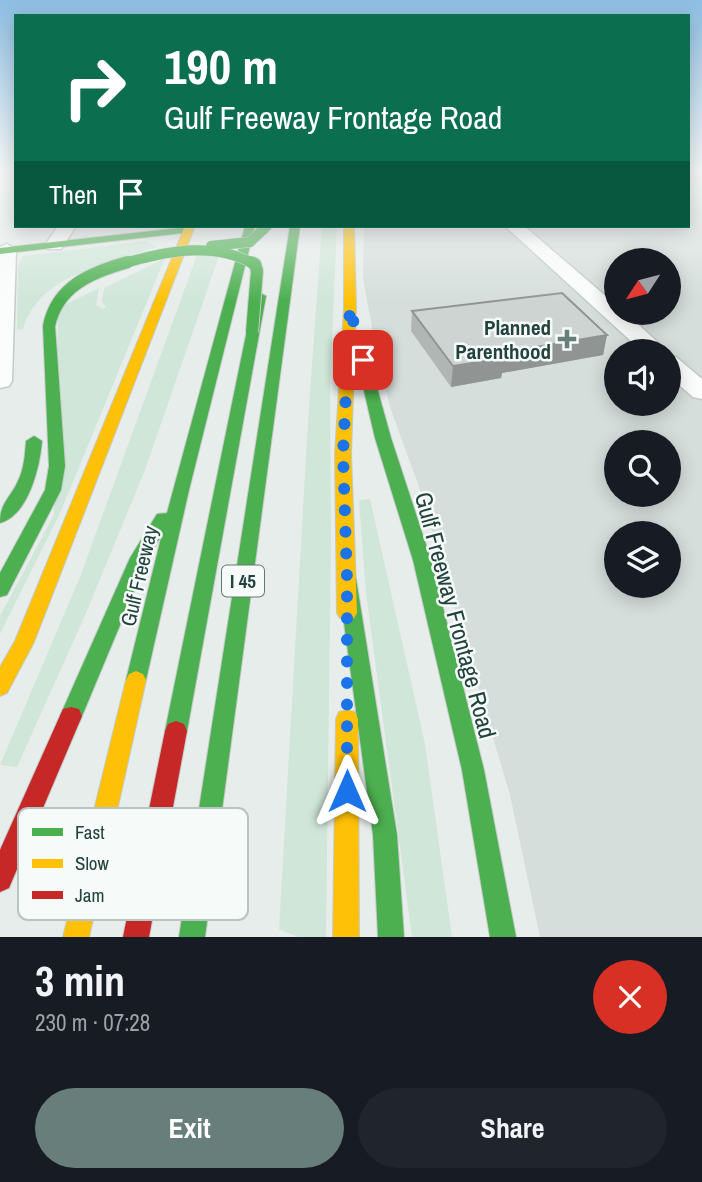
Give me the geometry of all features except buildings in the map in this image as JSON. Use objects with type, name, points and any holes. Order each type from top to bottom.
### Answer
[{"type":"main road","points":[[0,687],[24,642],[189,228],[4,251]]},
{"type":"main road","name":"Gulf Freeway","points":[[106,808],[181,490],[249,228]]},
{"type":"main road","points":[[0,590],[53,490],[57,466],[42,326],[37,314],[44,302],[56,289],[87,270],[142,253],[244,243],[261,236],[266,228]]},
{"type":"main road","points":[[162,808],[252,332],[275,228]]},
{"type":"main road","name":"I 45","points":[[211,808],[295,228]]},
{"type":"main road","name":"Gulf Freeway Frontage Road","points":[[346,937],[347,579],[343,454],[350,308],[349,228]]},
{"type":"main road","points":[[34,366],[42,326],[60,297],[95,274],[142,259],[211,252],[240,255],[255,264],[257,271],[252,332]]},
{"type":"main road","name":"Gulf Freeway Frontage Road","points":[[350,308],[383,438],[422,559],[473,770],[503,937]]},
{"type":"main road","points":[[0,517],[25,489],[32,474],[34,419]]},
{"type":"main road","points":[[31,808],[139,558],[181,490]]},
{"type":"main road","points":[[347,579],[385,835],[391,937]]},
{"type":"main road","points":[[0,879],[18,837]]},
{"type":"street","points":[[54,245],[66,228]]},
{"type":"street","points":[[516,228],[642,339]]},
{"type":"street","points":[[0,381],[4,251]]},
{"type":"street","points":[[681,373],[702,392]]},
{"type":"shaded area","points":[[690,215],[702,215],[702,937],[540,937],[510,795],[418,484],[391,410],[379,365],[363,278],[364,228],[690,228]]},
{"type":"green space","points":[[322,228],[337,228],[330,384],[326,937],[298,937],[279,929]]},
{"type":"green space","points":[[146,241],[157,247],[97,266],[60,283],[44,295],[32,310],[23,329],[17,330],[18,267],[23,256]]},
{"type":"green space","points":[[197,255],[219,256],[145,470],[86,613],[17,767],[0,765],[80,577]]},
{"type":"green space","points":[[165,258],[61,511],[0,634],[0,616],[54,515],[58,319],[64,305],[99,288],[96,305],[103,309],[106,307],[102,302],[104,288]]},
{"type":"green space","points":[[370,499],[425,744],[452,937],[412,937],[366,593],[359,500]]},
{"type":"traffic: fast","points":[[136,680],[181,490],[249,228]]},
{"type":"traffic: fast","points":[[211,246],[250,242],[266,228]]},
{"type":"traffic: fast","points":[[211,808],[295,228]]},
{"type":"traffic: fast","points":[[0,251],[188,230]]},
{"type":"traffic: fast","points":[[49,326],[58,299],[96,273],[144,257],[194,250],[236,254],[255,264],[257,271],[252,332]]},
{"type":"traffic: fast","points":[[176,731],[260,296]]},
{"type":"traffic: fast","points":[[0,590],[53,490],[57,466],[49,326]]},
{"type":"traffic: fast","points":[[360,348],[383,438],[422,560],[473,770],[503,937]]},
{"type":"traffic: fast","points":[[0,517],[26,483],[32,464],[34,441]]},
{"type":"traffic: fast","points":[[71,716],[139,558],[163,518]]},
{"type":"traffic: fast","points":[[347,579],[385,835],[391,937]]},
{"type":"traffic: fast","points":[[192,937],[194,920]]},
{"type":"traffic: slow","points":[[0,687],[24,642],[189,228]]},
{"type":"traffic: slow","points":[[347,613],[343,454],[350,308],[349,228]]},
{"type":"traffic: slow","points":[[106,808],[136,680]]},
{"type":"traffic: slow","points":[[346,937],[347,719]]},
{"type":"traffic: slow","points":[[76,937],[80,920]]},
{"type":"traffic: jam","points":[[31,808],[71,716]]},
{"type":"traffic: jam","points":[[161,808],[176,731]]},
{"type":"traffic: jam","points":[[0,879],[18,838]]},
{"type":"traffic: jam","points":[[136,937],[139,920]]},
{"type":"place","name":"Planned Parenthood","points":[[567,339]]},
{"type":"route","points":[[347,791],[347,579],[343,454],[350,308],[363,360]]}]
